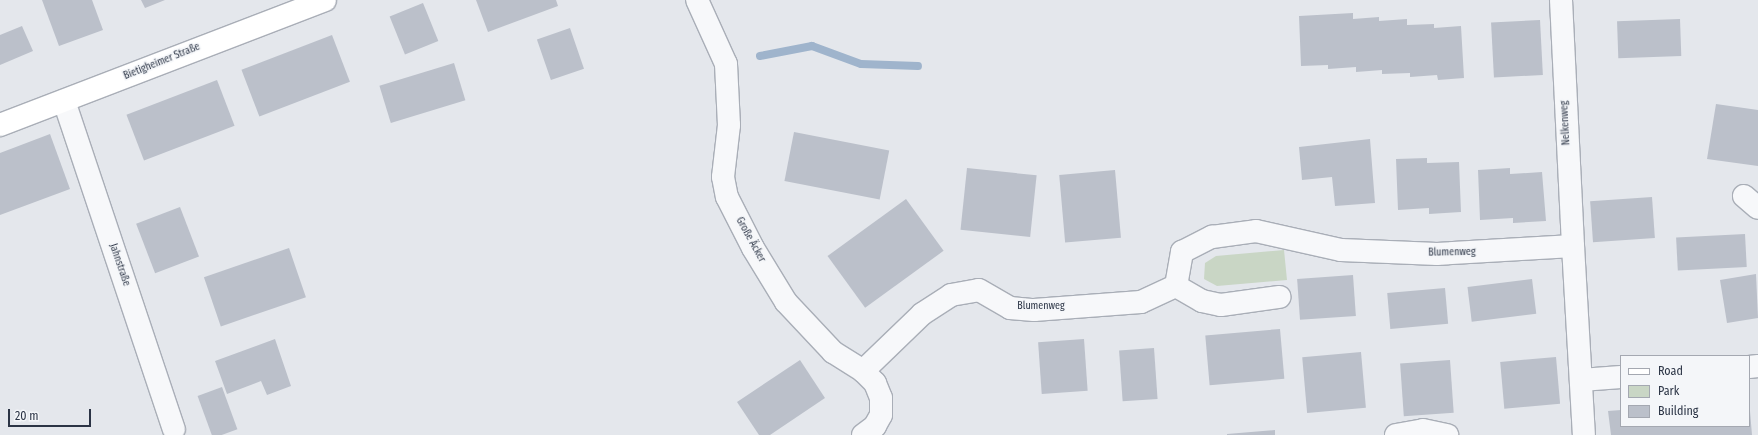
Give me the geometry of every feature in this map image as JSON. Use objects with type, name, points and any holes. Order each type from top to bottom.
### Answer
[{"type":"street","name":"Bietigheimer Straße","points":[[0,125],[325,0]]},
{"type":"street","name":"Große Äcker","points":[[697,0],[726,64],[729,126],[723,176],[727,197],[753,248],[786,302],[834,352],[864,371],[877,388],[881,398],[881,415],[875,426],[863,435]]},
{"type":"street","name":"Nelkenweg","points":[[1561,0],[1573,246]]},
{"type":"street","name":"Jahnstraße","points":[[64,101],[174,429]]},
{"type":"street","name":"Blumenweg","points":[[864,371],[922,314],[950,295],[979,290],[1010,308],[1034,310],[1141,302],[1176,286],[1182,252],[1212,237],[1256,231],[1340,250],[1437,254],[1573,246]]},
{"type":"street","points":[[1573,246],[1584,435]]},
{"type":"street","points":[[1176,286],[1202,302],[1221,305],[1279,297]]},
{"type":"street","points":[[1581,380],[1620,377]]},
{"type":"street","points":[[1396,435],[1424,430],[1447,435]]},
{"type":"green space","points":[[1284,250],[1287,280],[1217,286],[1204,279],[1205,263],[1216,256]]},
{"type":"building","points":[[42,0],[92,0],[103,30],[59,46]]},
{"type":"building","points":[[141,0],[165,0],[145,8]]},
{"type":"building","points":[[476,0],[556,0],[558,6],[488,32]]},
{"type":"building","points":[[423,3],[438,41],[405,55],[390,16]]},
{"type":"building","points":[[1353,13],[1353,19],[1379,17],[1379,21],[1407,19],[1407,25],[1434,24],[1434,28],[1461,26],[1464,78],[1438,80],[1437,75],[1410,77],[1410,73],[1382,74],[1382,70],[1356,72],[1356,67],[1328,69],[1328,65],[1301,66],[1299,16]]},
{"type":"building","points":[[1680,19],[1681,56],[1618,58],[1617,21]]},
{"type":"building","points":[[1540,20],[1543,75],[1494,77],[1491,23]]},
{"type":"building","points":[[22,26],[33,51],[0,65],[0,35]]},
{"type":"building","points":[[570,28],[584,69],[551,80],[537,39]]},
{"type":"building","points":[[332,35],[350,82],[259,116],[241,70]]},
{"type":"building","points":[[454,63],[465,100],[391,123],[379,86]]},
{"type":"building","points":[[217,80],[235,126],[144,161],[126,115]]},
{"type":"building","points":[[1716,104],[1758,110],[1758,166],[1707,159]]},
{"type":"building","points":[[794,132],[889,151],[880,200],[784,181]]},
{"type":"building","points":[[50,134],[70,189],[0,215],[0,153]]},
{"type":"building","points":[[1370,139],[1375,203],[1335,206],[1332,177],[1302,180],[1299,147]]},
{"type":"building","points":[[1427,158],[1427,163],[1459,162],[1461,212],[1429,214],[1429,208],[1398,210],[1396,159]]},
{"type":"building","points":[[967,168],[1037,175],[1030,237],[961,230]]},
{"type":"building","points":[[1510,168],[1510,174],[1542,172],[1546,221],[1513,223],[1513,218],[1480,220],[1478,170]]},
{"type":"building","points":[[1115,170],[1121,238],[1065,243],[1059,175]]},
{"type":"building","points":[[1652,197],[1655,238],[1593,242],[1590,201]]},
{"type":"building","points":[[906,199],[944,251],[865,308],[828,256]]},
{"type":"building","points":[[180,207],[199,256],[155,273],[136,224]]},
{"type":"building","points":[[1745,234],[1747,267],[1678,271],[1676,238]]},
{"type":"building","points":[[289,248],[306,297],[221,326],[204,277]]},
{"type":"building","points":[[1756,274],[1758,318],[1727,323],[1720,280]]},
{"type":"building","points":[[1353,275],[1356,316],[1300,320],[1297,279]]},
{"type":"building","points":[[1532,279],[1536,314],[1472,322],[1467,287]]},
{"type":"building","points":[[1445,288],[1448,324],[1390,329],[1387,293]]},
{"type":"building","points":[[1280,329],[1284,379],[1210,385],[1205,336]]},
{"type":"building","points":[[275,339],[291,386],[267,395],[261,381],[227,394],[215,361]]},
{"type":"building","points":[[1084,339],[1088,391],[1042,394],[1038,342]]},
{"type":"building","points":[[1154,348],[1158,399],[1123,401],[1119,350]]},
{"type":"building","points":[[1361,352],[1366,408],[1307,413],[1302,357]]},
{"type":"building","points":[[1556,357],[1560,404],[1504,409],[1500,362]]},
{"type":"building","points":[[800,360],[825,398],[770,435],[759,435],[737,402]]},
{"type":"building","points":[[1450,360],[1454,413],[1404,416],[1400,363]]},
{"type":"building","points":[[222,387],[237,429],[222,435],[212,435],[198,396]]},
{"type":"building","points":[[1620,410],[1620,427],[1750,427],[1750,411],[1752,435],[1611,435],[1608,411]]},
{"type":"building","points":[[1275,430],[1275,435],[1227,435],[1227,434]]},
{"type":"waterway","points":[[760,56],[812,46],[861,64],[918,66]]}]
